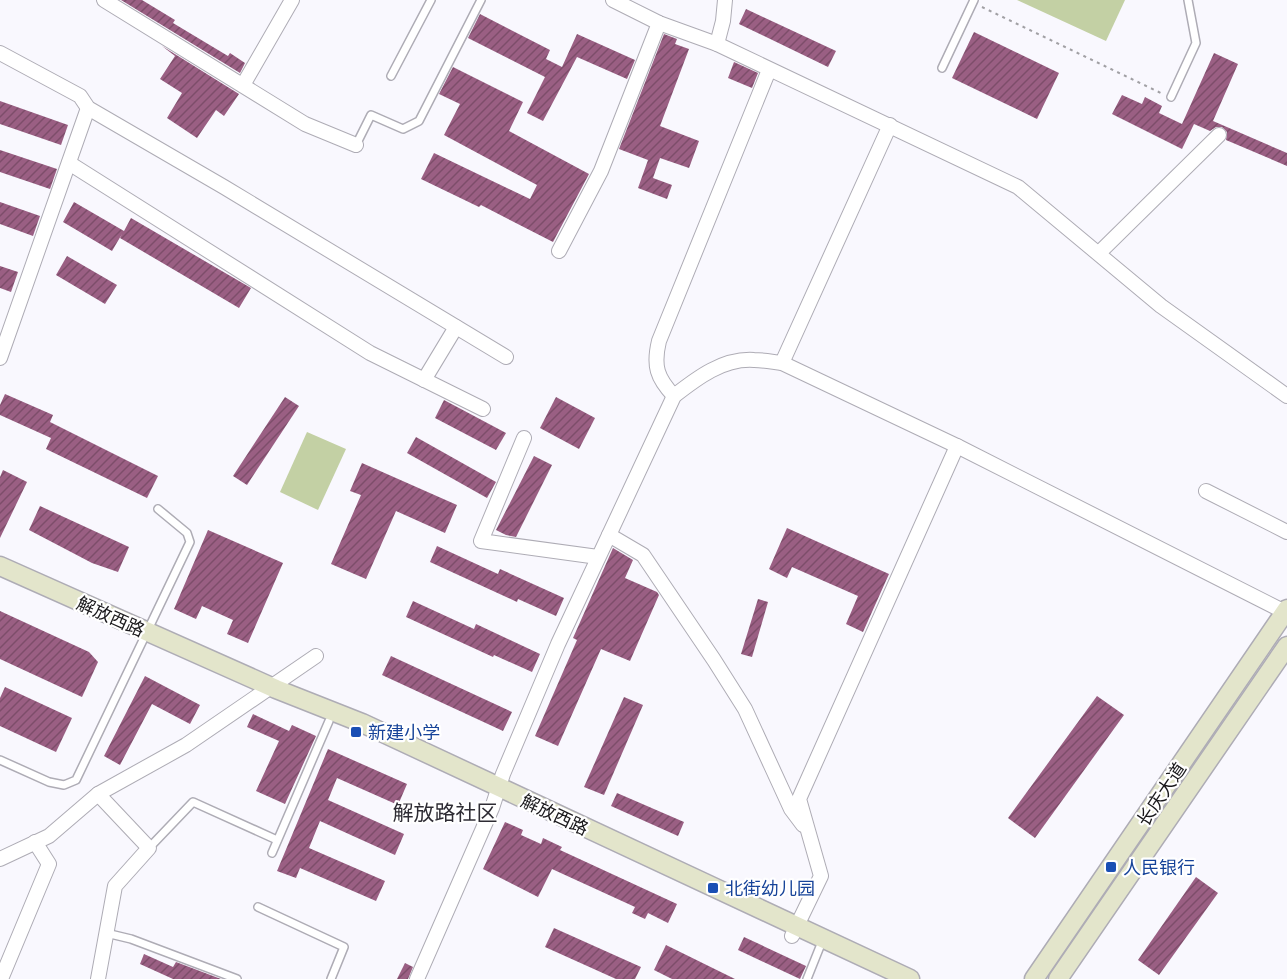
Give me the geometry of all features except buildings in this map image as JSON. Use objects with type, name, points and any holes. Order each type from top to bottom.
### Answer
[{"type":"street","points":[[104,0],[305,124],[356,145]]},
{"type":"street","points":[[243,85],[292,0]]},
{"type":"street","points":[[613,0],[659,23],[717,44],[1018,187],[1161,306],[1287,396]]},
{"type":"street","points":[[717,44],[723,21],[724,0]]},
{"type":"street","points":[[559,251],[601,171],[659,23]]},
{"type":"street","points":[[0,53],[80,96],[88,108],[506,357]]},
{"type":"street","points":[[674,396],[663,385],[657,371],[656,356],[659,341],[769,70]]},
{"type":"street","points":[[0,358],[88,108]]},
{"type":"street","points":[[782,363],[890,125]]},
{"type":"street","points":[[1099,253],[1219,135]]},
{"type":"street","points":[[69,162],[370,353],[483,409]]},
{"type":"street","points":[[424,380],[456,327]]},
{"type":"street","points":[[417,979],[558,644],[674,396],[723,364],[753,359],[782,363],[957,446],[1286,610]]},
{"type":"street","points":[[524,438],[481,541],[598,557]]},
{"type":"street","points":[[794,932],[821,876],[799,799],[957,446]]},
{"type":"street","points":[[1206,491],[1287,532]]},
{"type":"street","points":[[609,535],[643,555],[707,650],[745,710],[791,809],[810,834]]},
{"type":"street","name":"解放西路","points":[[0,566],[145,637]]},
{"type":"street","name":"解放西路","points":[[0,578],[145,637],[266,690],[329,721],[497,793],[794,932],[910,979]]},
{"type":"street","name":"长庆大道","points":[[1034,979],[1286,610]]},
{"type":"street","name":"长庆大道","points":[[1058,979],[1287,646]]},
{"type":"street","points":[[0,860],[49,836],[98,794],[186,745],[316,656]]},
{"type":"street","name":"解放西路","points":[[266,690],[362,723],[497,793]]},
{"type":"street","points":[[98,794],[149,848],[115,886],[98,979]]},
{"type":"street","points":[[1,979],[49,864],[35,842]]},
{"type":"street","name":"解放西路","points":[[821,944],[885,979]]},
{"type":"lane","points":[[391,76],[431,0]]},
{"type":"lane","points":[[356,145],[372,116],[403,129],[419,121],[481,0]]},
{"type":"lane","points":[[1171,97],[1196,42],[1188,0]]},
{"type":"lane","points":[[942,68],[973,1]]},
{"type":"lane","points":[[0,760],[49,782],[64,785],[76,780],[190,542],[187,533],[158,509]]},
{"type":"lane","points":[[272,853],[329,721]]},
{"type":"lane","points":[[149,848],[193,802],[277,840]]},
{"type":"lane","points":[[258,908],[344,947],[331,979]]},
{"type":"lane","points":[[106,933],[131,939],[237,979]]},
{"type":"lane","points":[[807,979],[821,944]]},
{"type":"path","points":[[973,1],[1171,97]]},
{"type":"green space","points":[[1017,0],[1125,0],[1106,41]]},
{"type":"green space","points":[[307,432],[346,449],[318,510],[280,492]]},
{"type":"place","name":"新建小学","points":[[356,732]]},
{"type":"place","name":"人民银行","points":[[1111,867]]},
{"type":"place","name":"北街幼儿园","points":[[713,888]]},
{"type":"district","name":"解放路社区","points":[[445,812]]}]
